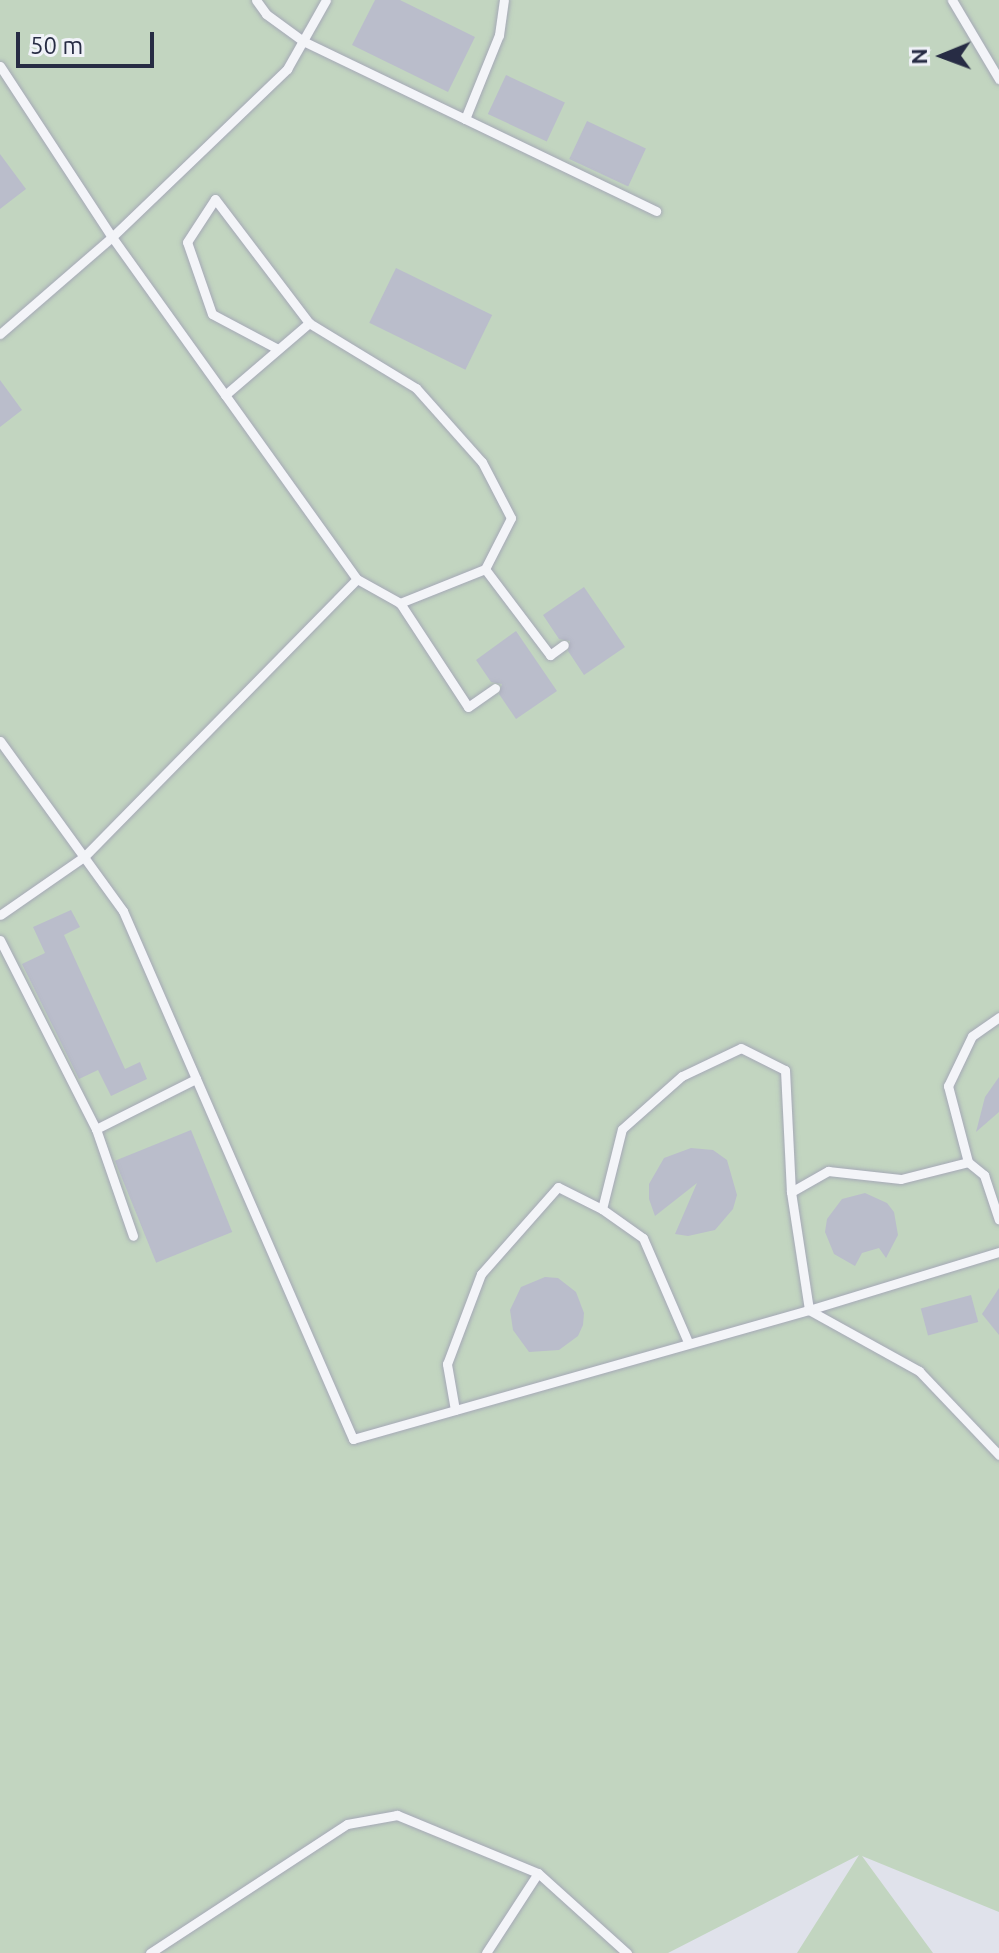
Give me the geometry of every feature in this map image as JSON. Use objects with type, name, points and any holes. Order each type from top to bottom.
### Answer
[{"type":"lane","points":[[256,0],[266,14],[303,41],[656,211]]},
{"type":"lane","points":[[0,334],[112,237],[287,69],[326,0]]},
{"type":"lane","points":[[465,119],[499,35],[504,0]]},
{"type":"lane","points":[[952,0],[999,79]]},
{"type":"lane","points":[[0,66],[112,237],[357,579],[400,603],[468,707],[495,688]]},
{"type":"lane","points":[[276,348],[212,314],[187,242],[215,199],[309,323],[416,388],[482,462],[511,518],[485,569],[400,603]]},
{"type":"lane","points":[[225,395],[276,348],[309,323]]},
{"type":"lane","points":[[485,569],[550,655],[564,645]]},
{"type":"lane","points":[[0,915],[85,856],[357,579]]},
{"type":"lane","points":[[0,741],[123,911],[353,1439],[809,1310],[999,1252]]},
{"type":"lane","points":[[0,940],[96,1129],[133,1236]]},
{"type":"lane","points":[[999,1017],[972,1036],[948,1086],[968,1162],[984,1175],[999,1220]]},
{"type":"lane","points":[[602,1209],[622,1129],[682,1076],[741,1048],[785,1070],[791,1192],[809,1310]]},
{"type":"lane","points":[[96,1129],[196,1079]]},
{"type":"lane","points":[[791,1192],[828,1171],[901,1179],[968,1162]]},
{"type":"lane","points":[[455,1410],[447,1364],[481,1274],[558,1187],[602,1209],[643,1238],[688,1342]]},
{"type":"lane","points":[[809,1310],[919,1371],[999,1455]]},
{"type":"lane","points":[[150,1953],[347,1824],[397,1815],[538,1873],[627,1953]]},
{"type":"lane","points":[[486,1953],[538,1873]]},
{"type":"green space","points":[[0,0],[999,0],[999,1912],[862,1856],[933,1953],[797,1953],[859,1855],[668,1953],[0,1953]]},
{"type":"building","points":[[375,0],[400,0],[475,37],[448,92],[352,45]]},
{"type":"building","points":[[506,75],[565,102],[547,141],[488,114]]},
{"type":"building","points":[[587,121],[646,148],[628,187],[569,159]]},
{"type":"building","points":[[0,154],[26,189],[0,209]]},
{"type":"building","points":[[396,268],[492,315],[465,370],[369,323]]},
{"type":"building","points":[[0,380],[22,410],[0,427]]},
{"type":"building","points":[[584,587],[625,647],[584,675],[568,651],[570,641],[559,639],[543,615]]},
{"type":"building","points":[[516,631],[557,691],[516,719],[499,694],[502,684],[491,682],[476,660]]},
{"type":"building","points":[[71,910],[80,927],[64,935],[125,1069],[140,1062],[147,1079],[111,1096],[98,1070],[79,1079],[22,964],[45,953],[33,927]]},
{"type":"building","points":[[999,1077],[999,1112],[976,1132],[985,1097]]},
{"type":"building","points":[[191,1130],[232,1232],[156,1263],[115,1161]]},
{"type":"building","points":[[691,1148],[713,1150],[727,1160],[737,1195],[733,1209],[715,1230],[688,1236],[675,1234],[697,1183],[655,1216],[649,1199],[649,1184],[664,1158]]},
{"type":"building","points":[[865,1193],[887,1203],[894,1212],[898,1235],[886,1258],[879,1248],[862,1253],[855,1266],[834,1254],[825,1232],[827,1219],[842,1199]]},
{"type":"building","points":[[545,1277],[558,1278],[576,1292],[584,1313],[583,1325],[578,1336],[559,1350],[529,1352],[513,1330],[510,1310],[521,1287]]},
{"type":"building","points":[[999,1288],[999,1335],[982,1314]]},
{"type":"building","points":[[971,1295],[978,1322],[928,1336],[921,1308]]}]
